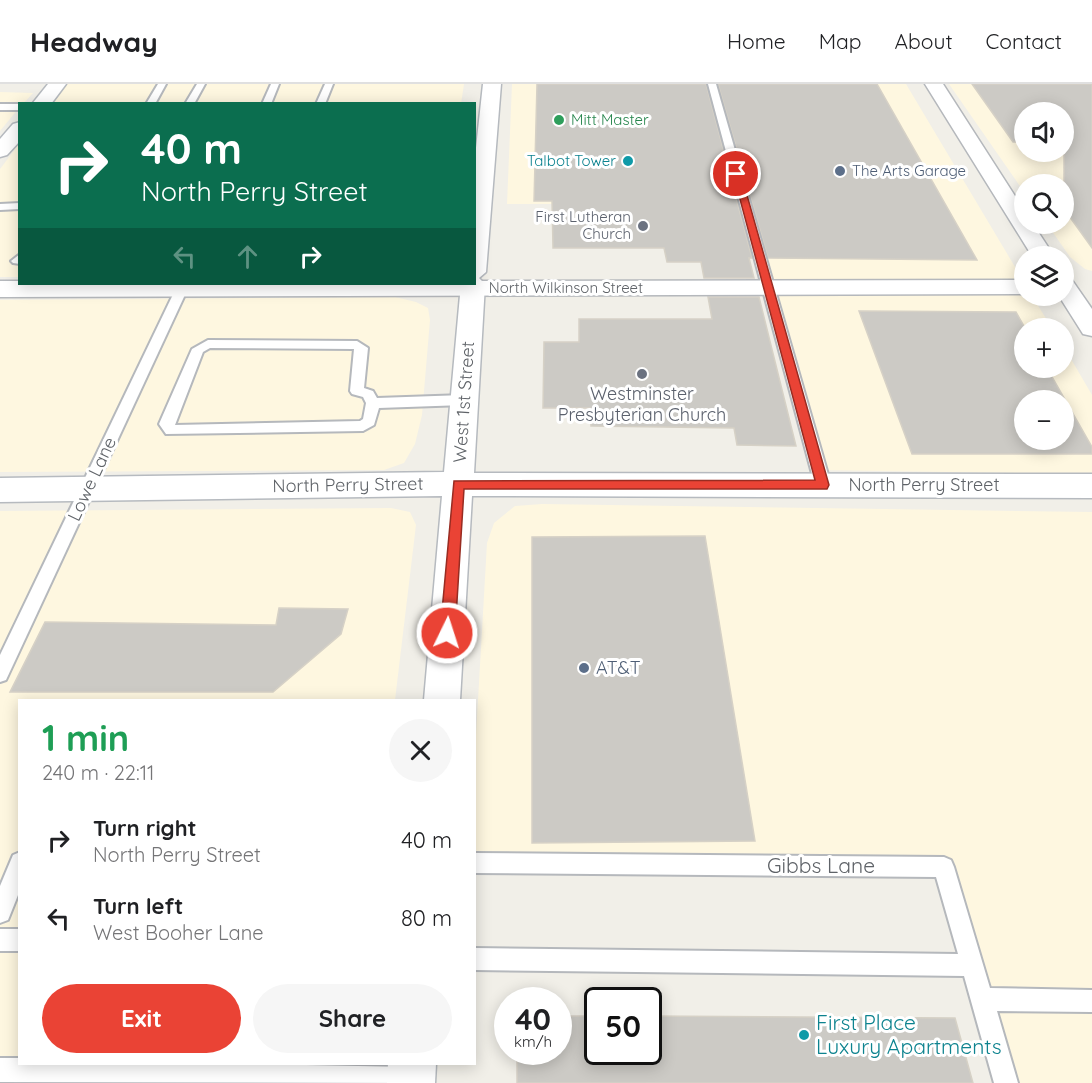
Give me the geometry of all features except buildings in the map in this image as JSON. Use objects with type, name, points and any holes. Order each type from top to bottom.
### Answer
[{"type":"main road","points":[[43,102],[57,84]]},
{"type":"main road","name":"West 1st Street","points":[[476,216],[492,84]]},
{"type":"main road","points":[[934,84],[1037,246]]},
{"type":"main road","points":[[0,152],[18,131]]},
{"type":"main road","name":"North Wilkinson Street","points":[[476,282],[768,287],[1014,287]]},
{"type":"main road","name":"North Wilkinson Street","points":[[0,289],[322,285]]},
{"type":"main road","name":"West 1st Street","points":[[442,699],[473,285]]},
{"type":"main road","points":[[1074,289],[1092,291]]},
{"type":"main road","points":[[1074,301],[1092,328]]},
{"type":"main road","name":"North Perry Street","points":[[0,490],[458,484],[1092,486]]},
{"type":"lane","points":[[151,102],[162,84]]},
{"type":"lane","points":[[190,102],[201,84]]},
{"type":"lane","points":[[267,102],[275,84]]},
{"type":"lane","points":[[321,102],[329,84]]},
{"type":"lane","points":[[712,84],[823,485]]},
{"type":"lane","points":[[0,107],[18,107]]},
{"type":"lane","points":[[0,114],[18,114]]},
{"type":"lane","points":[[0,207],[18,206]]},
{"type":"lane","name":"Lowe Lane","points":[[0,674],[183,285]]},
{"type":"lane","points":[[208,344],[357,345],[362,348],[357,391],[368,394],[373,402],[369,421],[363,426],[171,430],[166,424],[198,349],[208,344]]},
{"type":"lane","points":[[373,402],[464,400]]},
{"type":"lane","name":"Gibbs Lane","points":[[476,863],[944,867],[1006,1083]]},
{"type":"lane","points":[[0,912],[18,867]]},
{"type":"lane","points":[[0,939],[18,940]]},
{"type":"lane","points":[[476,958],[972,965]]},
{"type":"lane","points":[[982,999],[1092,1001]]},
{"type":"lane","points":[[0,1070],[411,1075]]},
{"type":"shaded area","points":[[67,84],[464,84],[461,102],[54,102]]},
{"type":"shaded area","points":[[512,84],[906,84],[1014,265],[1014,306],[1038,306],[1046,318],[1014,318],[1014,378],[1074,378],[1074,364],[1092,395],[1092,474],[811,470],[739,204],[507,204]]},
{"type":"shaded area","points":[[949,84],[1092,84],[1092,271],[1085,269],[1074,260],[1074,246],[1062,246],[1054,234],[1074,234],[1074,174],[1014,174],[1014,178]]},
{"type":"shaded area","points":[[0,92],[33,93],[25,102],[18,102],[18,109],[0,131]]},
{"type":"shaded area","points":[[18,145],[18,277],[0,277],[0,169]]},
{"type":"shaded area","points":[[395,297],[416,302],[428,308],[430,320],[422,415],[415,444],[404,463],[384,470],[0,472],[0,300]]},
{"type":"shaded area","points":[[542,504],[1092,512],[1092,1083],[993,1083],[931,864],[476,854],[476,735],[487,543],[494,523],[515,506]]},
{"type":"shaded area","points":[[391,508],[410,512],[416,525],[395,699],[18,699],[18,1065],[352,1065],[349,1083],[0,1083],[0,511]]},
{"type":"place","name":"Mitt Master","points":[[559,120]]},
{"type":"place","name":"Talbot Tower","points":[[628,161]]},
{"type":"place","name":"The Arts Garage","points":[[840,171]]},
{"type":"place","name":"First Lutheran Church","points":[[643,226]]},
{"type":"place","name":"Westminster Presbyterian Church","points":[[642,374]]},
{"type":"place","name":"AT&T","points":[[584,668]]},
{"type":"place","name":"First Place Luxury Apartments","points":[[804,1035]]},
{"type":"route","points":[[447,633],[458,484],[823,485],[736,174]]}]
